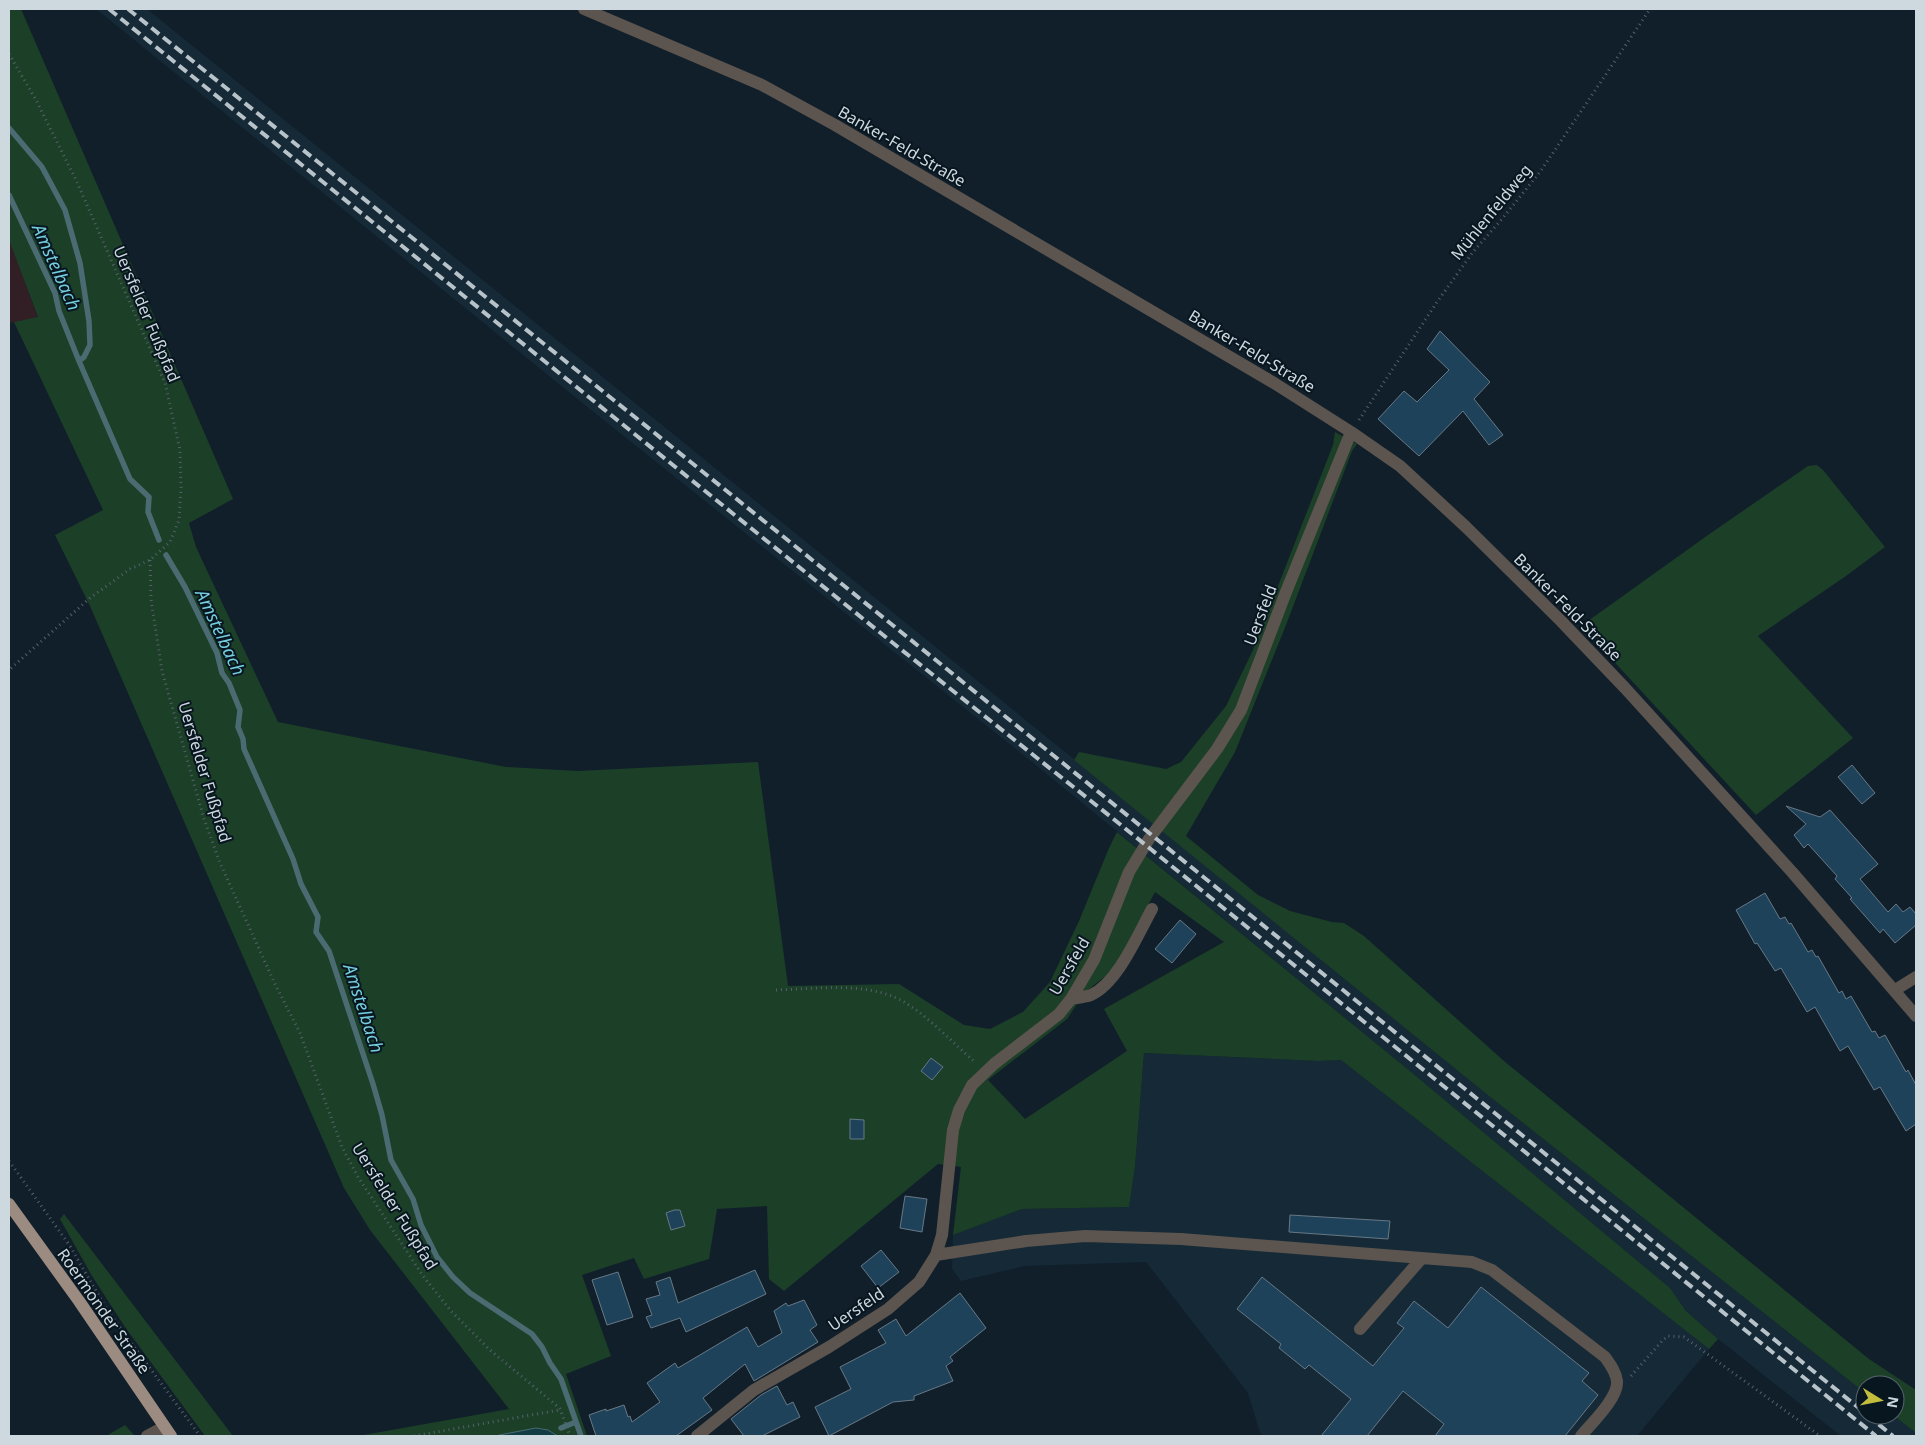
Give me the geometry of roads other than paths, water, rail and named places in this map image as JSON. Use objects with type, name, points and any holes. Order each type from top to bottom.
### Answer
[{"type":"main road","name":"Roermonder Straße","points":[[9,1204],[79,1301],[168,1432]]},
{"type":"street","name":"Banker-Feld-Straße","points":[[584,9],[762,85],[835,125],[1274,383],[1400,466],[1466,527],[1625,688],[1792,872],[1916,1016]]},
{"type":"street","name":"Uersfeld","points":[[697,1436],[754,1390],[829,1347],[888,1309],[919,1282],[936,1256],[942,1235],[953,1130],[959,1110],[972,1085],[1059,1014],[1071,999],[1094,960],[1130,872],[1150,839],[1217,749],[1241,710],[1286,592],[1351,432]]},
{"type":"street","points":[[1071,999],[1091,995],[1106,983],[1119,968],[1152,909]]},
{"type":"street","points":[[1895,990],[1916,977]]},
{"type":"street","points":[[936,1256],[1026,1241],[1084,1236],[1181,1239],[1472,1262],[1492,1270],[1605,1357],[1615,1372],[1618,1383],[1614,1395],[1581,1436]]},
{"type":"street","points":[[1360,1329],[1422,1258]]},
{"type":"street","points":[[147,1436],[168,1432]]},
{"type":"waterway","points":[[9,128],[42,167],[65,210],[80,263],[89,321],[90,345],[84,357],[79,361]]},
{"type":"waterway","name":"Amstelbach","points":[[9,195],[55,293],[59,311],[79,361],[130,479],[149,497],[148,512],[159,540]]},
{"type":"waterway","name":"Amstelbach","points":[[166,555],[185,587],[217,653],[222,673],[229,683],[240,710],[238,727],[243,739],[244,749],[293,859],[301,884],[318,917],[316,932],[329,951],[373,1084],[382,1115],[391,1160],[413,1199],[421,1225],[437,1257],[453,1277],[470,1293],[532,1334],[542,1347],[561,1379],[581,1436]]},
{"type":"waterway","points":[[561,1428],[576,1422]]},
{"type":"railway","points":[[109,9],[1876,1436]]},
{"type":"railway","points":[[128,9],[790,542],[1855,1405]]},
{"type":"railway","points":[[1879,1425],[1893,1436]]}]
